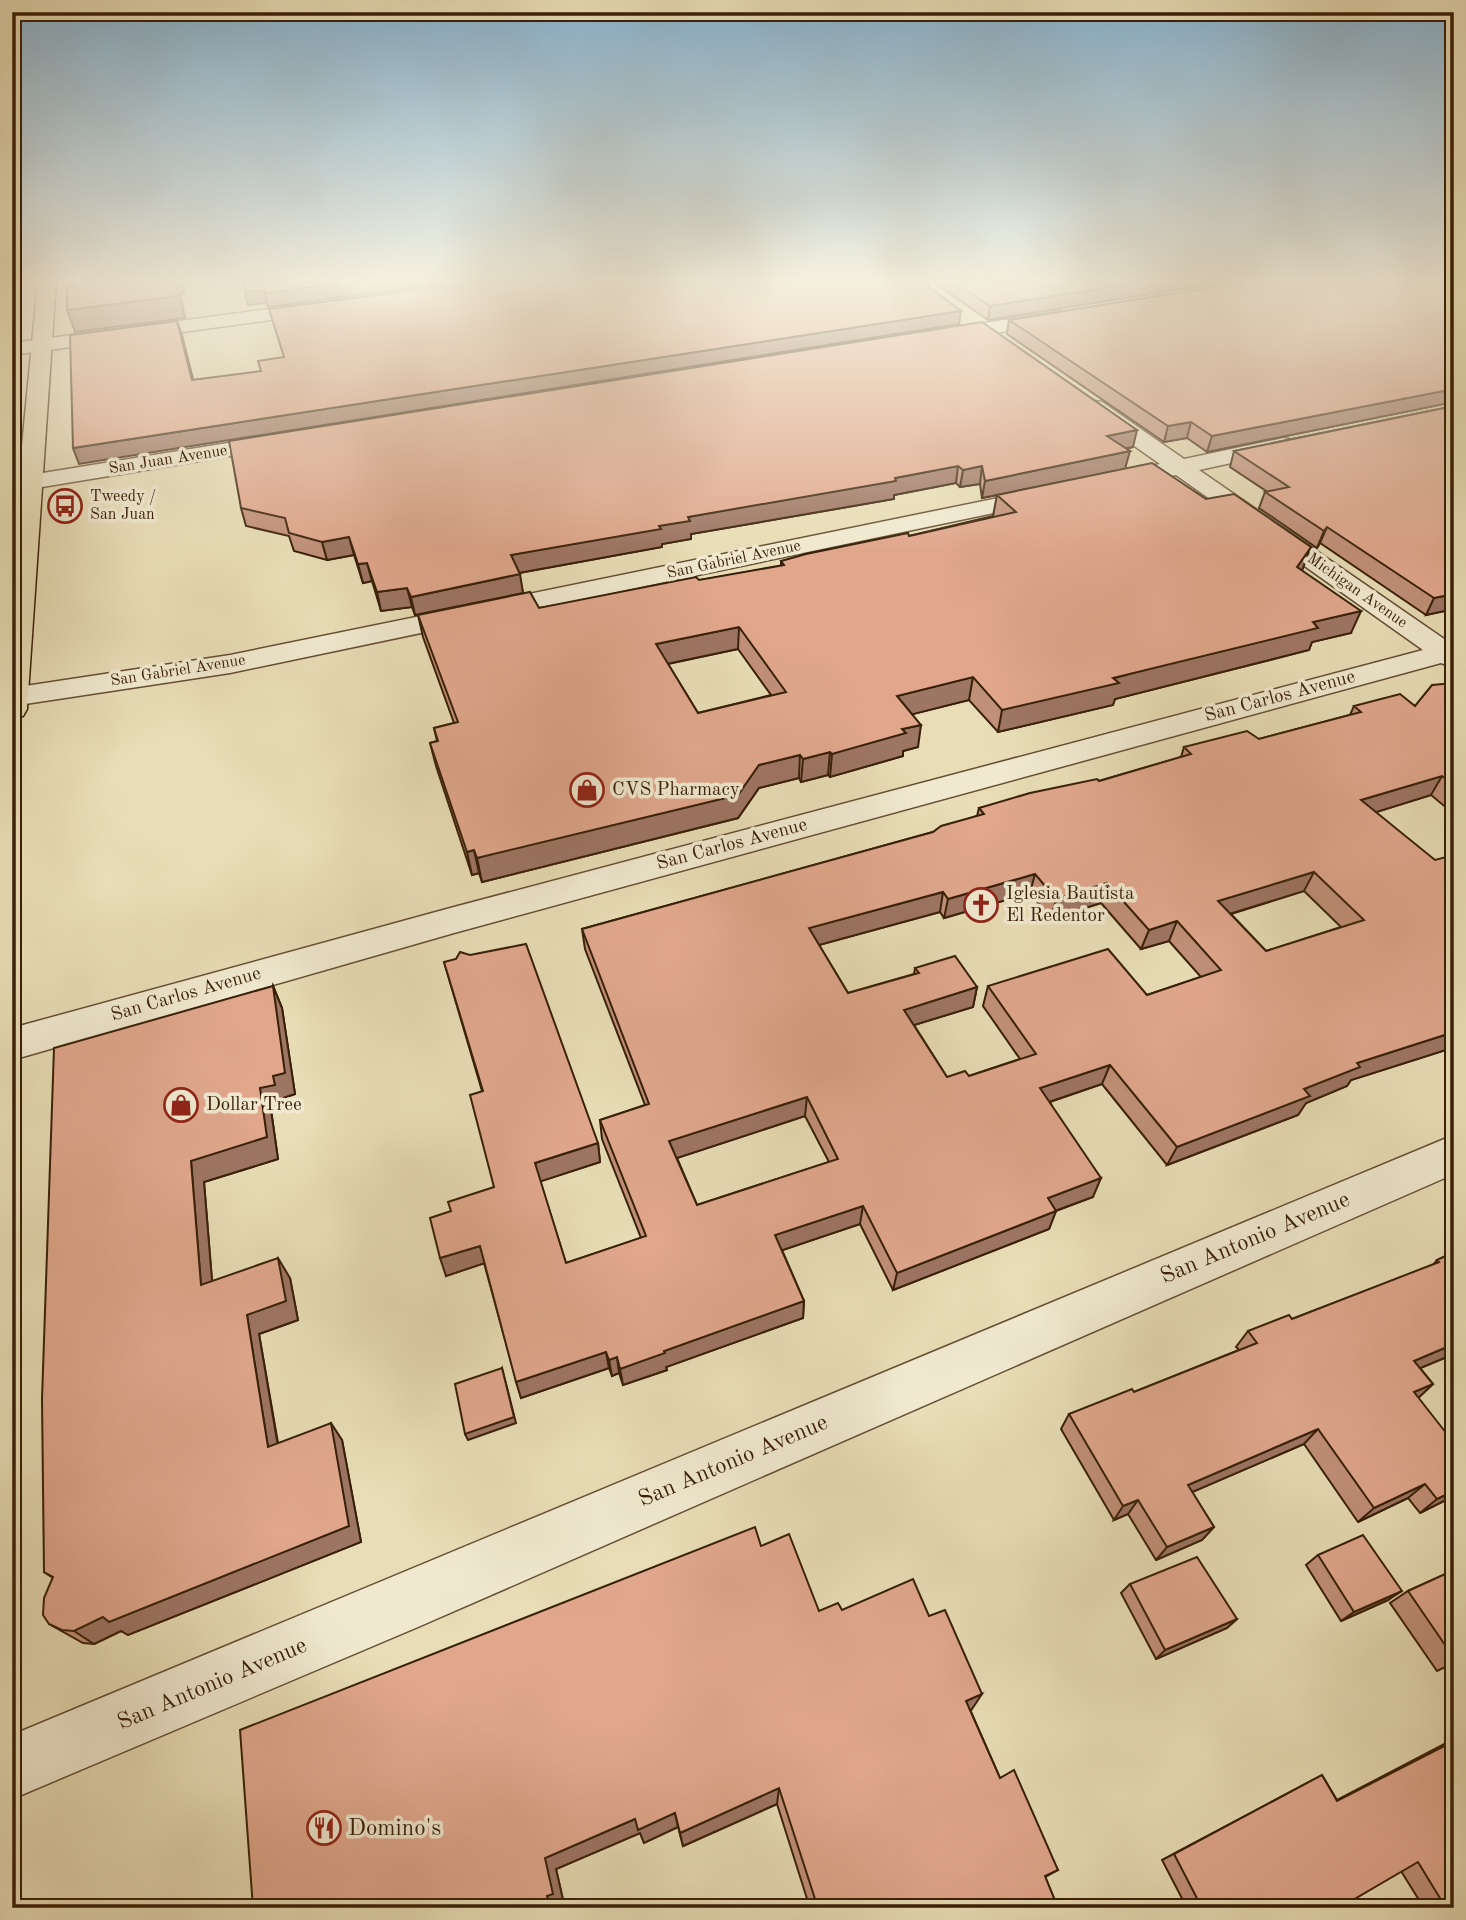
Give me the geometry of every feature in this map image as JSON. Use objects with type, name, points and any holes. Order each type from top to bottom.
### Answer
[{"type":"main road","points":[[12,709],[22,484],[38,372]]},
{"type":"street","name":"Michigan Avenue","points":[[1070,391],[1451,654]]},
{"type":"street","name":"San Juan Avenue","points":[[22,484],[306,438]]},
{"type":"street","name":"San Gabriel Avenue","points":[[13,697],[219,666],[1310,440]]},
{"type":"street","name":"San Carlos Avenue","points":[[12,1044],[454,920],[1451,654]]},
{"type":"street","name":"San Antonio Avenue","points":[[12,1767],[397,1606],[1454,1154]]},
{"type":"building","points":[[71,372],[190,372],[192,380],[256,372],[568,372],[73,448]]},
{"type":"building","points":[[668,372],[1053,372],[1137,430],[1107,436],[1130,451],[985,481],[982,466],[963,470],[958,466],[895,478],[896,481],[688,517],[690,521],[659,526],[661,529],[511,555],[520,574],[411,597],[407,588],[377,592],[367,563],[358,564],[349,537],[322,542],[289,533],[285,518],[241,508],[229,441]]},
{"type":"building","points":[[1086,372],[1454,372],[1454,389],[1212,436],[1191,422],[1168,426]]},
{"type":"building","points":[[1454,406],[1454,594],[1434,598],[1327,527],[1324,531],[1265,492],[1289,487],[1234,451]]},
{"type":"building","points":[[1152,463],[1206,499],[1234,494],[1311,547],[1297,567],[1361,611],[1313,622],[1318,628],[1113,678],[1119,683],[1002,710],[973,677],[897,696],[921,725],[902,729],[906,733],[832,754],[830,752],[803,759],[800,755],[759,765],[738,795],[477,858],[474,850],[467,852],[430,743],[438,741],[434,728],[458,722],[418,615],[530,592],[539,608],[696,577],[699,580],[784,565],[781,561],[806,554],[908,533],[909,536],[1016,512],[997,495]],"holes":[[[739,627],[786,692],[698,713],[656,644]]]},
{"type":"building","points":[[1454,683],[1454,785],[1442,776],[1361,800],[1435,860],[1454,855],[1454,1032],[1357,1063],[1360,1067],[1304,1089],[1310,1096],[1177,1147],[1110,1065],[1040,1088],[1101,1178],[1048,1198],[1056,1211],[897,1273],[863,1206],[775,1235],[804,1301],[620,1369],[617,1357],[609,1360],[606,1352],[516,1382],[480,1246],[440,1258],[430,1218],[451,1211],[448,1202],[494,1187],[470,1095],[483,1091],[444,962],[456,959],[460,952],[470,955],[526,944],[598,1143],[535,1163],[566,1263],[646,1236],[600,1120],[649,1104],[582,929],[933,832],[941,826],[984,814],[979,808],[1030,793],[1097,779],[1099,781],[1191,754],[1184,747],[1247,731],[1259,739],[1361,712],[1354,706],[1400,694],[1415,706],[1432,685]],"holes":[[[1314,872],[1364,920],[1266,951],[1218,901]],[[1035,874],[1056,899],[1107,883],[1149,930],[1177,921],[1221,970],[1147,995],[1108,949],[988,986],[1036,1054],[969,1076],[965,1071],[947,1077],[904,1010],[977,987],[955,956],[915,968],[919,973],[848,993],[809,928],[943,892],[948,899]],[[807,1097],[838,1159],[697,1205],[669,1141]]]},
{"type":"building","points":[[273,986],[285,1073],[273,1076],[275,1085],[260,1088],[267,1137],[191,1161],[201,1285],[278,1258],[286,1301],[247,1315],[268,1447],[331,1423],[349,1526],[109,1622],[103,1617],[74,1631],[62,1630],[49,1624],[43,1615],[44,1598],[53,1577],[44,1572],[42,1399],[54,1048]]},
{"type":"building","points":[[1454,1252],[1454,1344],[1414,1361],[1433,1384],[1414,1392],[1454,1443],[1454,1491],[1437,1499],[1425,1484],[1374,1508],[1318,1429],[1188,1485],[1214,1527],[1167,1547],[1138,1500],[1123,1506],[1069,1414],[1132,1389],[1134,1392],[1257,1343],[1248,1331],[1289,1315],[1292,1319],[1439,1262],[1437,1260]]},
{"type":"building","points":[[502,1368],[514,1417],[465,1434],[455,1384]]},
{"type":"building","points":[[755,1527],[761,1546],[789,1534],[819,1611],[838,1603],[842,1610],[913,1579],[929,1616],[945,1610],[982,1694],[966,1701],[1000,1778],[1014,1770],[1058,1870],[1045,1876],[1058,1908],[818,1908],[779,1788],[680,1833],[675,1813],[638,1830],[635,1819],[545,1858],[553,1894],[547,1896],[549,1908],[253,1908],[240,1730]]},
{"type":"building","points":[[1363,1535],[1402,1591],[1354,1612],[1318,1555]]},
{"type":"building","points":[[1197,1557],[1237,1619],[1165,1650],[1130,1584]]},
{"type":"building","points":[[1454,1570],[1454,1658],[1408,1591]]},
{"type":"building","points":[[1454,1741],[1454,1908],[1446,1908],[1418,1862],[1339,1908],[1202,1908],[1174,1854],[1322,1775],[1337,1801]]},
{"type":"place","name":"Tweedy / San Juan","points":[[65,506]]},
{"type":"place","name":"CVS Pharmacy","points":[[587,790]]},
{"type":"place","name":"Iglesia Bautista El Redentor","points":[[981,905]]},
{"type":"place","name":"Dollar Tree","points":[[181,1105]]},
{"type":"place","name":"Domino's","points":[[324,1828]]}]
